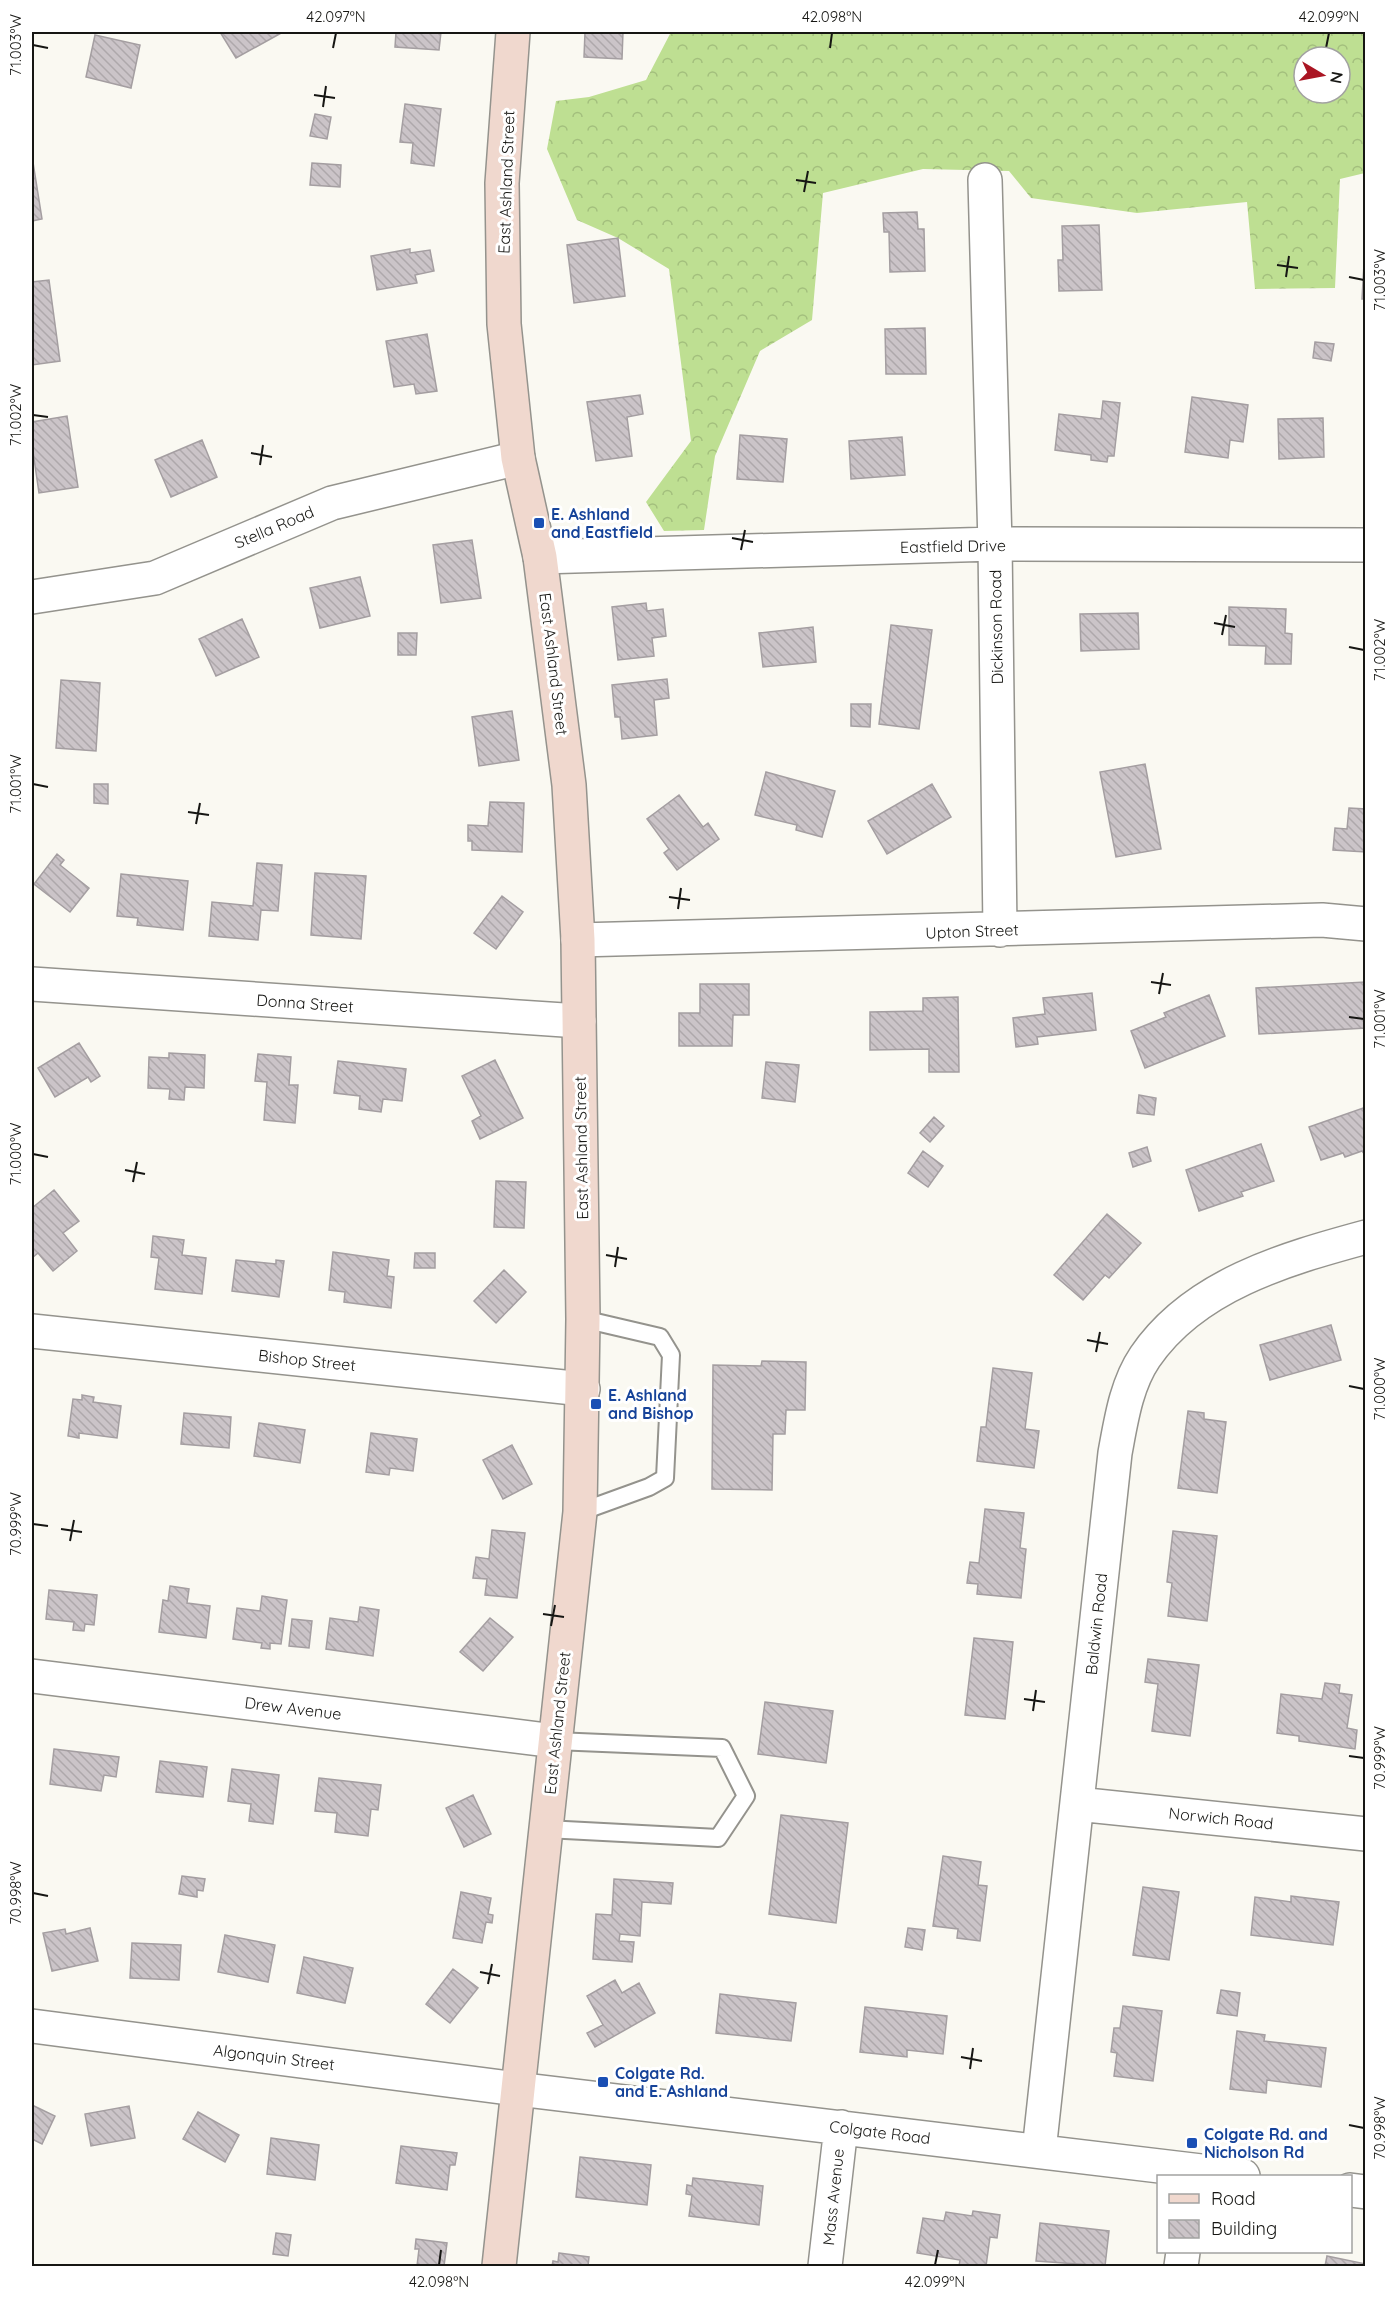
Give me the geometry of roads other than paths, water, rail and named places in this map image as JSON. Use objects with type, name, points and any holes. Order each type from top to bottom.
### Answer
[{"type":"main road","name":"East Ashland Street","points":[[499,2266],[580,1512],[583,1389],[578,940],[569,785],[540,557],[519,458],[504,324],[502,183],[513,32]]},
{"type":"street","name":"Dickinson Road","points":[[985,180],[995,544],[1000,930]]},
{"type":"street","name":"Stella Road","points":[[32,597],[155,578],[332,503],[519,458]]},
{"type":"street","name":"Eastfield Drive","points":[[540,557],[995,544],[1365,545]]},
{"type":"street","name":"Upton Street","points":[[578,940],[1322,920],[1365,924]]},
{"type":"street","name":"Donna Street","points":[[32,984],[579,1021]]},
{"type":"street","name":"Baldwin Road","points":[[1039,2151],[1115,1453],[1131,1386],[1144,1358],[1168,1329],[1193,1307],[1233,1283],[1310,1252],[1365,1237]]},
{"type":"street","name":"Bishop Street","points":[[32,1331],[583,1389]]},
{"type":"street","name":"Drew Avenue","points":[[32,1676],[555,1741]]},
{"type":"street","name":"Norwich Road","points":[[1077,1804],[1365,1834]]},
{"type":"street","name":"Algonquin Street","points":[[32,2026],[517,2089]]},
{"type":"street","name":"Colgate Road","points":[[517,2089],[1039,2151],[1193,2174],[1218,2175]]},
{"type":"street","name":"Mass Avenue","points":[[825,2266],[841,2127]]},
{"type":"lane","points":[[580,1512],[649,1487],[665,1478],[670,1355],[660,1337],[583,1319]]},
{"type":"lane","points":[[546,1828],[718,1838],[746,1796],[722,1748],[555,1741]]},
{"type":"place","name":"E. Ashland and Eastfield","points":[[539,523]]},
{"type":"place","name":"E. Ashland and Bishop","points":[[596,1404]]},
{"type":"place","name":"Colgate Rd. and E. Ashland","points":[[603,2082]]},
{"type":"place","name":"Colgate Rd. and Nicholson Rd","points":[[1192,2143]]}]
